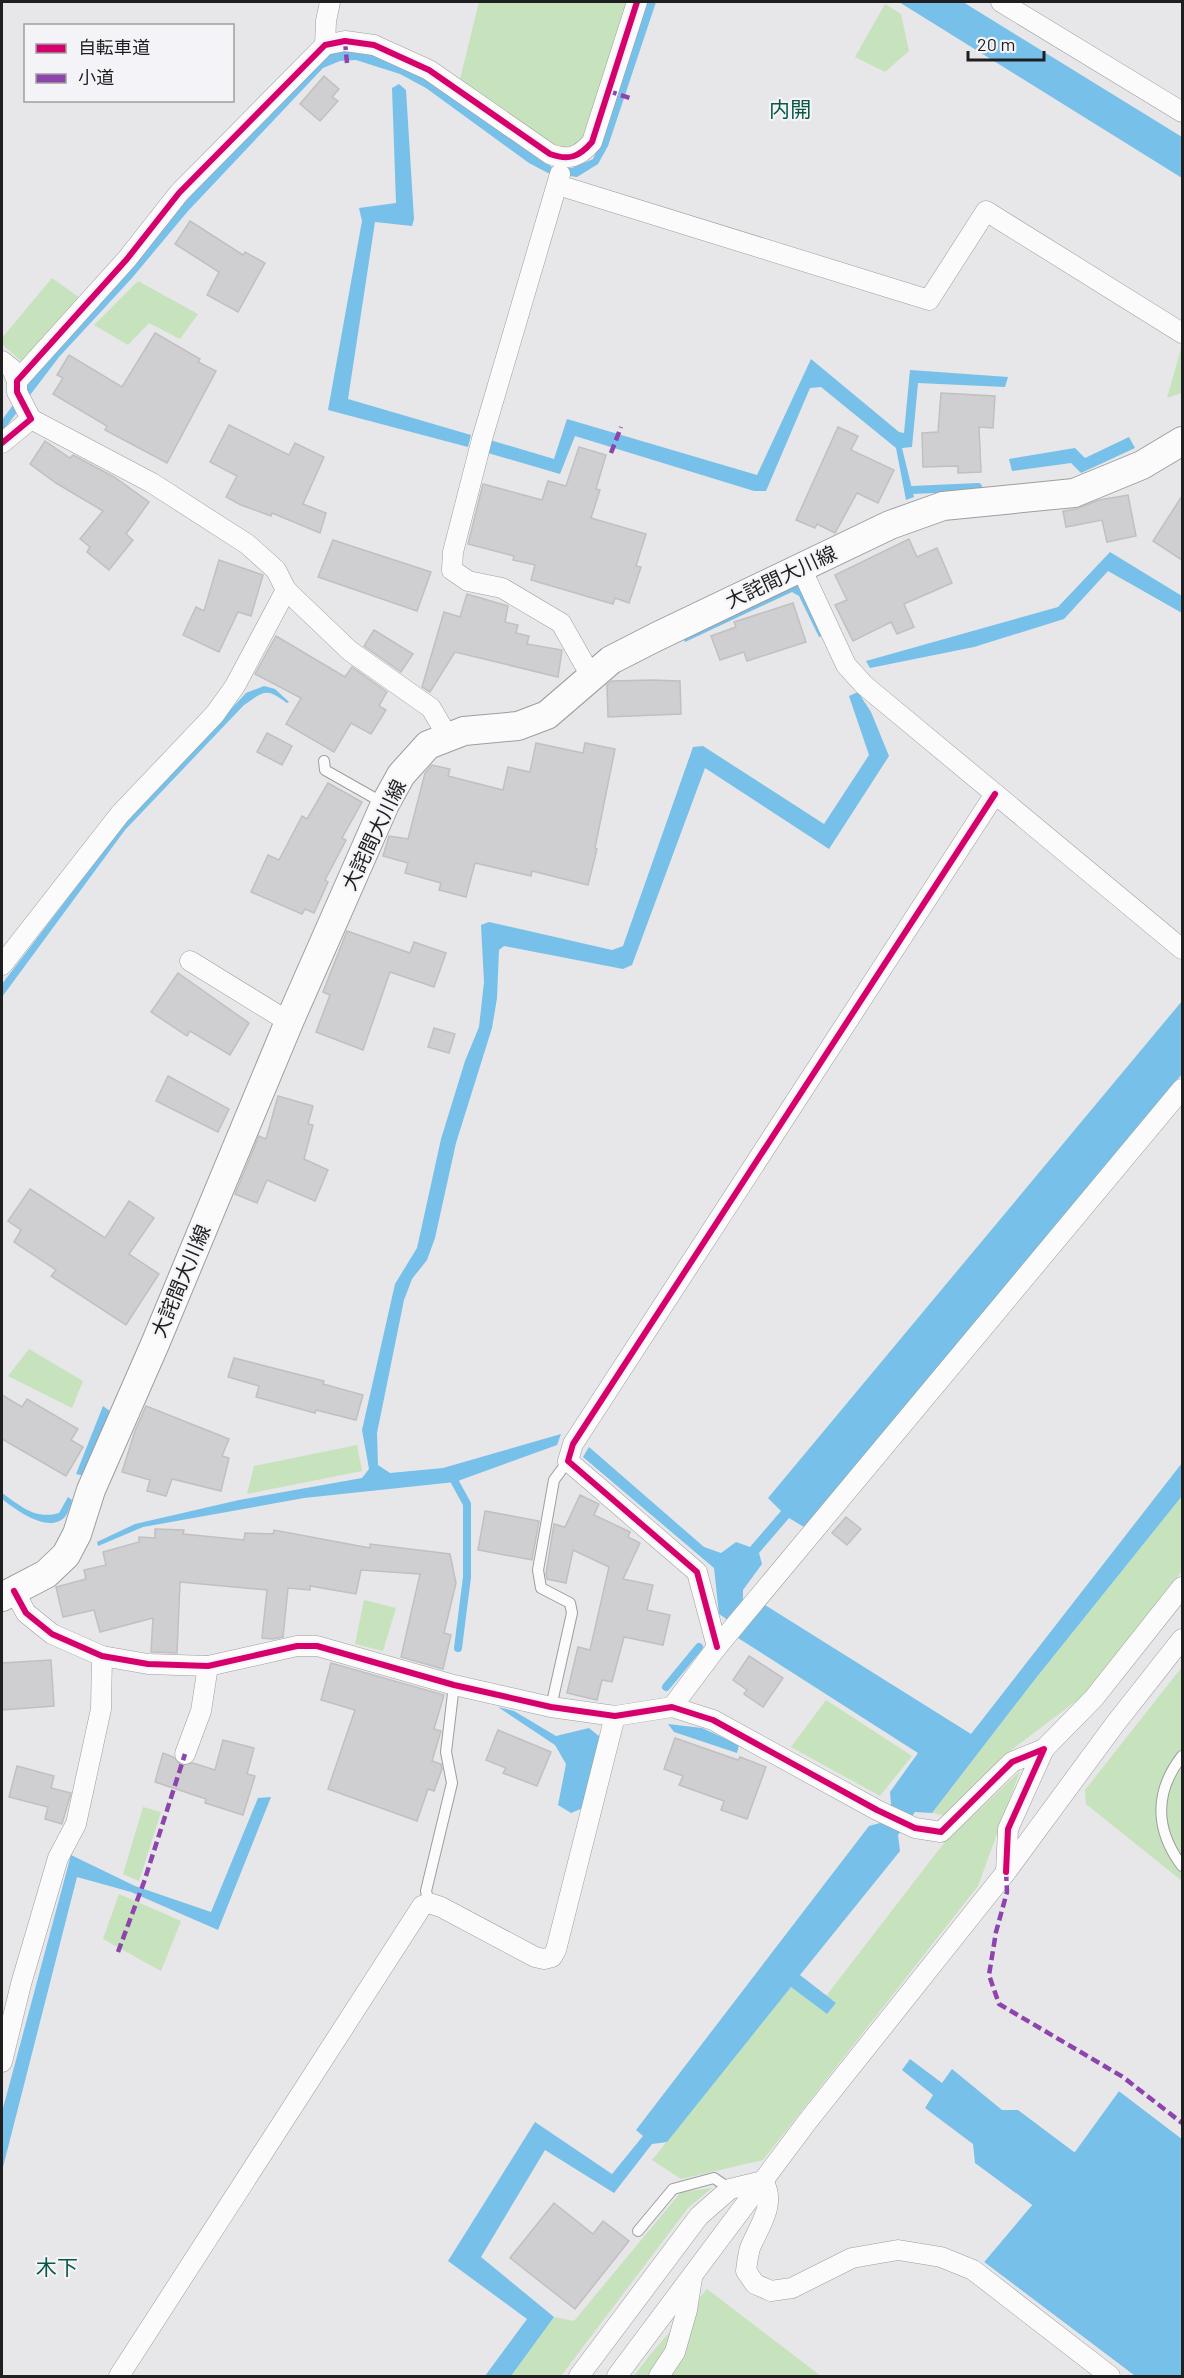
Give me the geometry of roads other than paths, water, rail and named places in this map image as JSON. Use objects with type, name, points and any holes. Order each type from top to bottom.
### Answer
[{"type":"main road","name":"大詫間大川線","points":[[8,1594],[46,1574],[66,1556],[77,1534],[91,1490],[155,1344],[289,1022],[385,804],[401,775],[428,745],[464,731],[518,726],[547,715],[611,660],[656,636],[890,525],[943,506],[1074,493],[1142,465],[1182,441]]},
{"type":"street","points":[[324,45],[330,2]]},
{"type":"street","points":[[591,676],[561,623],[502,588],[468,581],[452,570],[453,552],[482,439],[560,172],[592,142],[637,2]]},
{"type":"street","points":[[1001,2],[1182,112]]},
{"type":"street","points":[[17,387],[127,259],[179,193],[324,45],[345,41],[374,45],[429,70],[550,154],[560,172],[929,300],[986,211],[1182,333]]},
{"type":"street","points":[[2,361],[12,369],[29,415],[152,483],[247,544],[276,570],[286,590],[350,651],[430,708],[448,737]]},
{"type":"street","points":[[2,443],[29,415]]},
{"type":"street","points":[[801,568],[846,665],[864,685],[1182,950]]},
{"type":"street","points":[[2,965],[120,814],[215,714],[235,686],[286,590]]},
{"type":"street","points":[[722,1641],[697,1572],[568,1461],[573,1444],[995,794]]},
{"type":"street","points":[[190,961],[289,1022]]},
{"type":"street","points":[[672,1707],[722,1641],[1182,1089]]},
{"type":"street","points":[[1006,1872],[1008,1829],[1044,1749],[1094,1698],[1182,1587]]},
{"type":"street","points":[[8,1594],[26,1613],[52,1634],[102,1656],[148,1664],[208,1666],[297,1646],[316,1646],[454,1685],[551,1707],[615,1716],[672,1707],[713,1720],[877,1810],[915,1828],[941,1832],[1011,1762],[1044,1749]]},
{"type":"street","points":[[617,2376],[763,2181],[1006,1872],[1115,1724],[1182,1639]]},
{"type":"street","points":[[2,2062],[21,1984],[58,1858],[76,1824],[101,1708],[102,1656]]},
{"type":"street","points":[[185,1754],[201,1710],[208,1666]]},
{"type":"street","points":[[118,2376],[422,1906],[429,1903],[441,1907],[535,1957],[544,1959],[552,1957],[556,1950],[615,1716]]},
{"type":"street","points":[[579,2376],[699,2216],[730,2188],[763,2181]]},
{"type":"street","points":[[763,2181],[769,2190],[768,2210],[749,2251],[746,2271],[755,2284],[771,2291],[792,2288],[852,2258],[898,2250],[941,2257],[973,2270],[1110,2376]]},
{"type":"street","points":[[659,2376],[675,2352],[687,2310],[693,2275]]},
{"type":"lane","points":[[324,761],[325,770],[385,804]]},
{"type":"lane","points":[[551,1707],[572,1613],[570,1603],[541,1588],[538,1570],[555,1480],[568,1461]]},
{"type":"lane","points":[[429,1903],[426,1891],[452,1784],[446,1752],[454,1685]]},
{"type":"lane","points":[[1182,1756],[1171,1771],[1162,1797],[1162,1824],[1170,1850],[1182,1866]]},
{"type":"lane","points":[[638,2231],[673,2188],[714,2178],[730,2188]]},
{"type":"water","points":[[646,2],[656,2],[608,146],[598,164],[577,177],[548,173],[529,163],[426,88],[400,74],[356,60],[340,61],[323,68],[188,211],[132,278],[59,357],[2,432],[2,420],[51,353],[182,205],[316,62],[331,53],[351,50],[381,57],[427,79],[552,167],[572,168],[593,159],[601,142]]},
{"type":"water","points":[[899,2],[963,2],[1182,137],[1182,178]]},
{"type":"water","points":[[399,84],[406,90],[414,219],[412,226],[375,222],[348,399],[471,435],[468,447],[328,410],[362,221],[359,208],[396,203],[392,88]]},
{"type":"water","points":[[811,359],[899,432],[904,433],[910,370],[1008,377],[1005,387],[918,383],[912,447],[902,448],[914,497],[906,500],[896,448],[821,387],[810,388],[766,491],[754,491],[575,436],[560,474],[488,453],[490,440],[554,459],[567,419],[757,475]]},
{"type":"water","points":[[1129,437],[1135,448],[1081,473],[1071,463],[1012,471],[1009,459],[1075,448],[1085,458]]},
{"type":"water","points":[[1110,552],[1182,596],[1182,613],[1108,571],[1064,619],[974,647],[870,668],[866,661],[1058,607]]},
{"type":"water","points":[[793,584],[801,586],[826,635],[819,637],[799,596],[792,592],[685,642],[683,638]]},
{"type":"water","points":[[264,686],[275,689],[289,702],[265,693],[244,705],[125,830],[2,997],[2,984],[125,823],[246,693]]},
{"type":"water","points":[[858,692],[871,712],[889,756],[829,849],[705,768],[632,965],[623,969],[504,946],[499,950],[497,998],[492,1028],[456,1143],[435,1238],[427,1260],[412,1279],[404,1300],[377,1433],[378,1465],[390,1473],[443,1468],[561,1434],[557,1445],[455,1482],[304,1498],[143,1527],[98,1546],[97,1542],[135,1524],[239,1500],[362,1478],[369,1469],[362,1430],[395,1284],[417,1248],[441,1139],[465,1061],[479,1027],[484,982],[481,925],[489,922],[612,950],[623,946],[693,747],[703,746],[824,824],[869,755],[849,696]]},
{"type":"water","points":[[1182,1001],[1182,1074],[804,1527],[789,1518],[759,1553],[762,1564],[743,1590],[743,1599],[757,1614],[765,1605],[971,1734],[1182,1463],[1182,1496],[1036,1678],[932,1813],[915,1812],[898,1835],[900,1851],[800,1975],[836,2003],[827,2014],[791,1987],[667,2142],[652,2144],[614,2193],[545,2150],[481,2257],[554,2317],[511,2376],[485,2376],[527,2319],[448,2261],[535,2122],[612,2174],[643,2136],[636,2130],[869,1826],[880,1823],[891,1804],[890,1792],[918,1753],[738,1638],[744,1631],[719,1614],[714,1568],[583,1457],[589,1447],[704,1547],[721,1553],[736,1542],[750,1547],[781,1511],[768,1498]]},
{"type":"water","points":[[103,1406],[111,1412],[85,1476],[76,1474]]},
{"type":"water","points":[[2,1493],[29,1511],[43,1515],[59,1513],[68,1497],[72,1500],[67,1514],[52,1523],[25,1515],[2,1499]]},
{"type":"water","points":[[498,1707],[514,1711],[556,1736],[589,1728],[600,1737],[583,1808],[571,1813],[558,1805],[566,1764],[555,1745]]},
{"type":"water","points":[[668,1724],[702,1728],[739,1745],[737,1753],[674,1732]]},
{"type":"water","points":[[271,1797],[218,1930],[131,1892],[77,1877],[2,2171],[2,2112],[71,1855],[135,1886],[211,1912],[258,1798]]},
{"type":"water","points":[[910,2059],[942,2083],[952,2069],[1002,2110],[1018,2110],[1074,2152],[1119,2091],[1182,2139],[1182,2376],[1135,2376],[984,2262],[1032,2205],[975,2163],[973,2144],[925,2108],[933,2095],[902,2070]]},
{"type":"waterway","points":[[912,490],[978,487]]},
{"type":"waterway","points":[[455,1482],[467,1504],[467,1577],[458,1648]]},
{"type":"waterway","points":[[666,1687],[699,1647]]},
{"type":"district","name":"内開","points":[[790,110]]},
{"type":"district","name":"木下","points":[[57,2268]]}]
